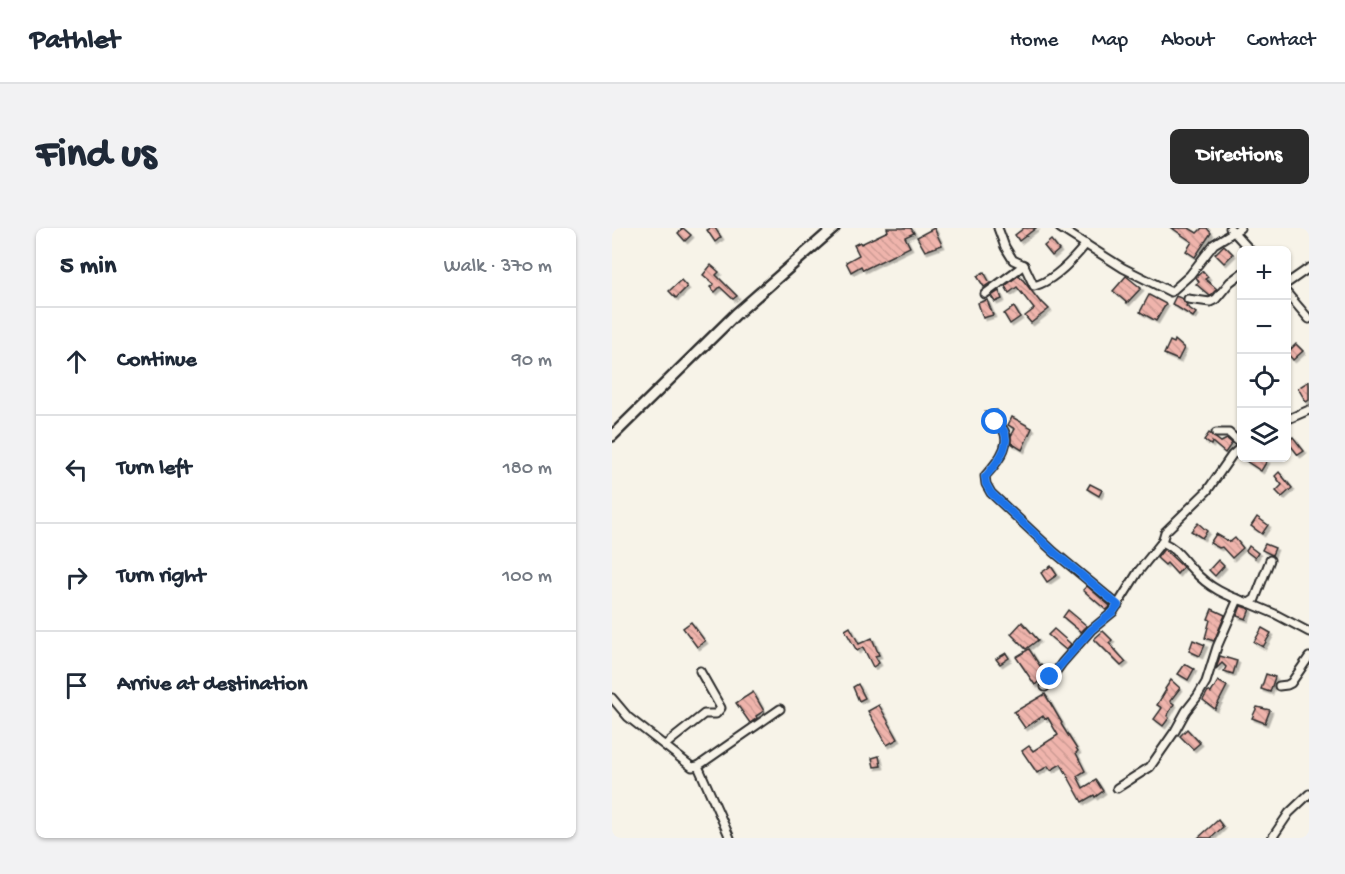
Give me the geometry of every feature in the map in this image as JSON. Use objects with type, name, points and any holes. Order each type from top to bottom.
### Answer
[{"type":"main road","points":[[612,436],[736,314],[834,228]]},
{"type":"street","points":[[998,228],[1013,260],[1024,265],[1034,286],[1042,284],[1076,256],[1086,244]]},
{"type":"street","points":[[1060,228],[1122,268],[1172,292],[1190,275],[1214,244],[1235,229],[1247,246]]},
{"type":"street","points":[[985,294],[1024,265]]},
{"type":"street","points":[[1291,281],[1309,268]]},
{"type":"street","points":[[1188,299],[1210,302],[1237,277]]},
{"type":"street","points":[[1291,297],[1309,319]]},
{"type":"street","points":[[1291,418],[1309,410]]},
{"type":"street","points":[[995,422],[1002,426],[1006,433],[1006,447],[1002,456],[985,477],[991,493],[1054,552],[1118,605]]},
{"type":"street","points":[[1216,434],[1230,433],[1237,440]]},
{"type":"street","points":[[1045,687],[1062,663],[1091,630],[1113,612],[1138,572],[1162,542],[1170,525],[1207,491],[1237,450]]},
{"type":"street","points":[[1162,542],[1170,545],[1193,570],[1223,594],[1275,614],[1309,632]]},
{"type":"street","points":[[1250,603],[1255,599],[1270,560]]},
{"type":"street","points":[[1117,788],[1150,767],[1197,697],[1206,682],[1217,647],[1238,599]]},
{"type":"street","points":[[1280,686],[1291,683],[1309,657]]},
{"type":"street","points":[[665,745],[704,714],[716,714],[721,708],[700,671]]},
{"type":"street","points":[[612,699],[628,717],[692,767],[698,766],[780,709]]},
{"type":"street","points":[[698,766],[730,838]]},
{"type":"street","points":[[1272,838],[1288,813],[1309,794]]},
{"type":"building","points":[[683,228],[691,235],[685,241],[678,233]]},
{"type":"building","points":[[715,228],[721,237],[715,242],[707,230]]},
{"type":"building","points":[[887,228],[911,228],[914,233],[905,237],[910,247],[863,270],[861,266],[851,272],[846,262],[859,255],[854,245],[888,231]]},
{"type":"building","points":[[934,228],[942,245],[925,251],[917,237]]},
{"type":"building","points":[[1024,228],[1036,228],[1019,241],[1015,235]]},
{"type":"building","points":[[1172,228],[1189,228],[1197,233],[1202,228],[1207,228],[1211,233],[1195,257],[1186,251],[1192,242]]},
{"type":"building","points":[[1051,240],[1059,250],[1052,256],[1044,246]]},
{"type":"building","points":[[1224,245],[1233,254],[1224,263],[1215,254]]},
{"type":"building","points":[[711,265],[719,272],[716,275],[737,296],[733,299],[720,287],[715,292],[710,287],[714,284],[703,275]]},
{"type":"building","points":[[1203,271],[1208,277],[1205,279],[1217,289],[1210,296],[1196,284],[1199,282],[1196,277]]},
{"type":"building","points":[[984,272],[990,283],[984,287],[977,276]]},
{"type":"building","points":[[1019,275],[1041,303],[1049,309],[1031,323],[1025,316],[1034,309],[1017,287],[1009,293],[1005,286]]},
{"type":"building","points":[[1126,276],[1141,288],[1127,303],[1113,291]]},
{"type":"building","points":[[681,280],[687,287],[676,298],[669,291]]},
{"type":"building","points":[[999,291],[1002,299],[995,302],[991,296]]},
{"type":"building","points":[[1149,295],[1166,304],[1156,321],[1140,312]]},
{"type":"building","points":[[1176,296],[1183,299],[1186,306],[1196,313],[1193,317],[1172,304]]},
{"type":"building","points":[[987,300],[993,315],[983,318],[978,303]]},
{"type":"building","points":[[1014,307],[1020,317],[1010,324],[1004,314]]},
{"type":"building","points":[[1175,340],[1184,348],[1178,360],[1164,354],[1170,341],[1174,343]]},
{"type":"building","points":[[1296,344],[1303,351],[1293,360],[1291,349]]},
{"type":"building","points":[[1309,381],[1309,400],[1306,402],[1298,388]]},
{"type":"building","points":[[997,410],[998,417],[986,419],[985,412]]},
{"type":"building","points":[[1012,417],[1032,428],[1022,450],[1011,443],[1011,436],[1015,429],[1008,425]]},
{"type":"building","points":[[1209,433],[1221,442],[1227,439],[1232,443],[1225,453],[1212,442],[1211,445],[1204,440]]},
{"type":"building","points":[[1293,437],[1304,451],[1298,455],[1291,446]]},
{"type":"building","points":[[1248,462],[1266,462],[1261,471]]},
{"type":"building","points":[[1279,472],[1292,488],[1282,497],[1276,491],[1282,485],[1275,476]]},
{"type":"building","points":[[1090,484],[1102,490],[1099,496],[1087,489]]},
{"type":"building","points":[[1257,517],[1268,525],[1262,534],[1251,526]]},
{"type":"building","points":[[1198,523],[1207,531],[1202,538],[1191,531]]},
{"type":"building","points":[[1216,534],[1230,542],[1235,538],[1243,548],[1232,558],[1222,547],[1219,548],[1210,543]]},
{"type":"building","points":[[1265,544],[1275,548],[1272,555],[1262,550]]},
{"type":"building","points":[[1249,546],[1258,553],[1255,558],[1246,551]]},
{"type":"building","points":[[1164,549],[1183,567],[1177,574],[1167,563],[1165,565],[1157,558]]},
{"type":"building","points":[[1218,560],[1224,566],[1215,576],[1209,570]]},
{"type":"building","points":[[1051,566],[1057,575],[1047,582],[1041,573]]},
{"type":"building","points":[[1087,586],[1110,606],[1109,608],[1106,610],[1083,590]]},
{"type":"building","points":[[1241,606],[1250,609],[1246,619],[1237,616]]},
{"type":"building","points":[[1212,609],[1225,615],[1214,641],[1205,638]]},
{"type":"building","points":[[1068,610],[1087,626],[1081,632],[1063,617]]},
{"type":"building","points":[[691,622],[705,641],[697,647],[683,628]]},
{"type":"building","points":[[1022,622],[1038,640],[1026,649],[1011,634]]},
{"type":"building","points":[[850,627],[859,644],[872,638],[879,655],[875,656],[879,663],[873,667],[863,647],[857,651],[845,630]]},
{"type":"building","points":[[1262,628],[1271,633],[1263,647],[1254,642]]},
{"type":"building","points":[[1054,629],[1071,644],[1066,650],[1048,635]]},
{"type":"building","points":[[1103,631],[1112,640],[1109,643],[1126,662],[1121,666],[1094,639]]},
{"type":"building","points":[[1193,640],[1205,645],[1200,656],[1189,651]]},
{"type":"building","points":[[1029,649],[1040,666],[1041,664],[1049,672],[1035,685],[1016,657]]},
{"type":"building","points":[[1006,653],[1009,658],[1000,664],[996,659]]},
{"type":"building","points":[[1220,656],[1237,661],[1233,674],[1224,671],[1226,667],[1222,663],[1216,669]]},
{"type":"building","points":[[1185,664],[1194,669],[1188,680],[1178,674]]},
{"type":"building","points":[[1266,674],[1275,677],[1270,692],[1261,689]]},
{"type":"building","points":[[1171,680],[1180,688],[1170,701],[1174,704],[1163,726],[1154,719],[1162,708],[1157,705]]},
{"type":"building","points":[[1218,681],[1227,686],[1215,709],[1203,700],[1208,691],[1211,693]]},
{"type":"building","points":[[858,684],[865,698],[859,701],[853,687]]},
{"type":"building","points":[[753,692],[764,711],[750,723],[736,703]]},
{"type":"building","points":[[1045,694],[1078,751],[1076,753],[1085,771],[1077,776],[1083,788],[1096,780],[1103,791],[1095,797],[1094,795],[1082,802],[1061,764],[1051,770],[1048,766],[1037,773],[1022,751],[1029,746],[1033,751],[1058,735],[1048,718],[1045,719],[1043,716],[1025,728],[1014,712]]},
{"type":"building","points":[[879,705],[898,739],[887,745],[868,711]]},
{"type":"building","points":[[1257,707],[1270,710],[1265,723],[1252,718]]},
{"type":"building","points":[[1187,729],[1200,743],[1193,749],[1180,736]]},
{"type":"building","points":[[879,756],[881,766],[874,767],[872,758]]},
{"type":"building","points":[[1218,820],[1223,827],[1211,838],[1198,838]]},
{"type":"route","points":[[995,422],[1002,426],[1006,433],[1006,447],[1002,456],[985,477],[991,493],[1054,552],[1118,605],[1091,630],[1050,677]]}]
